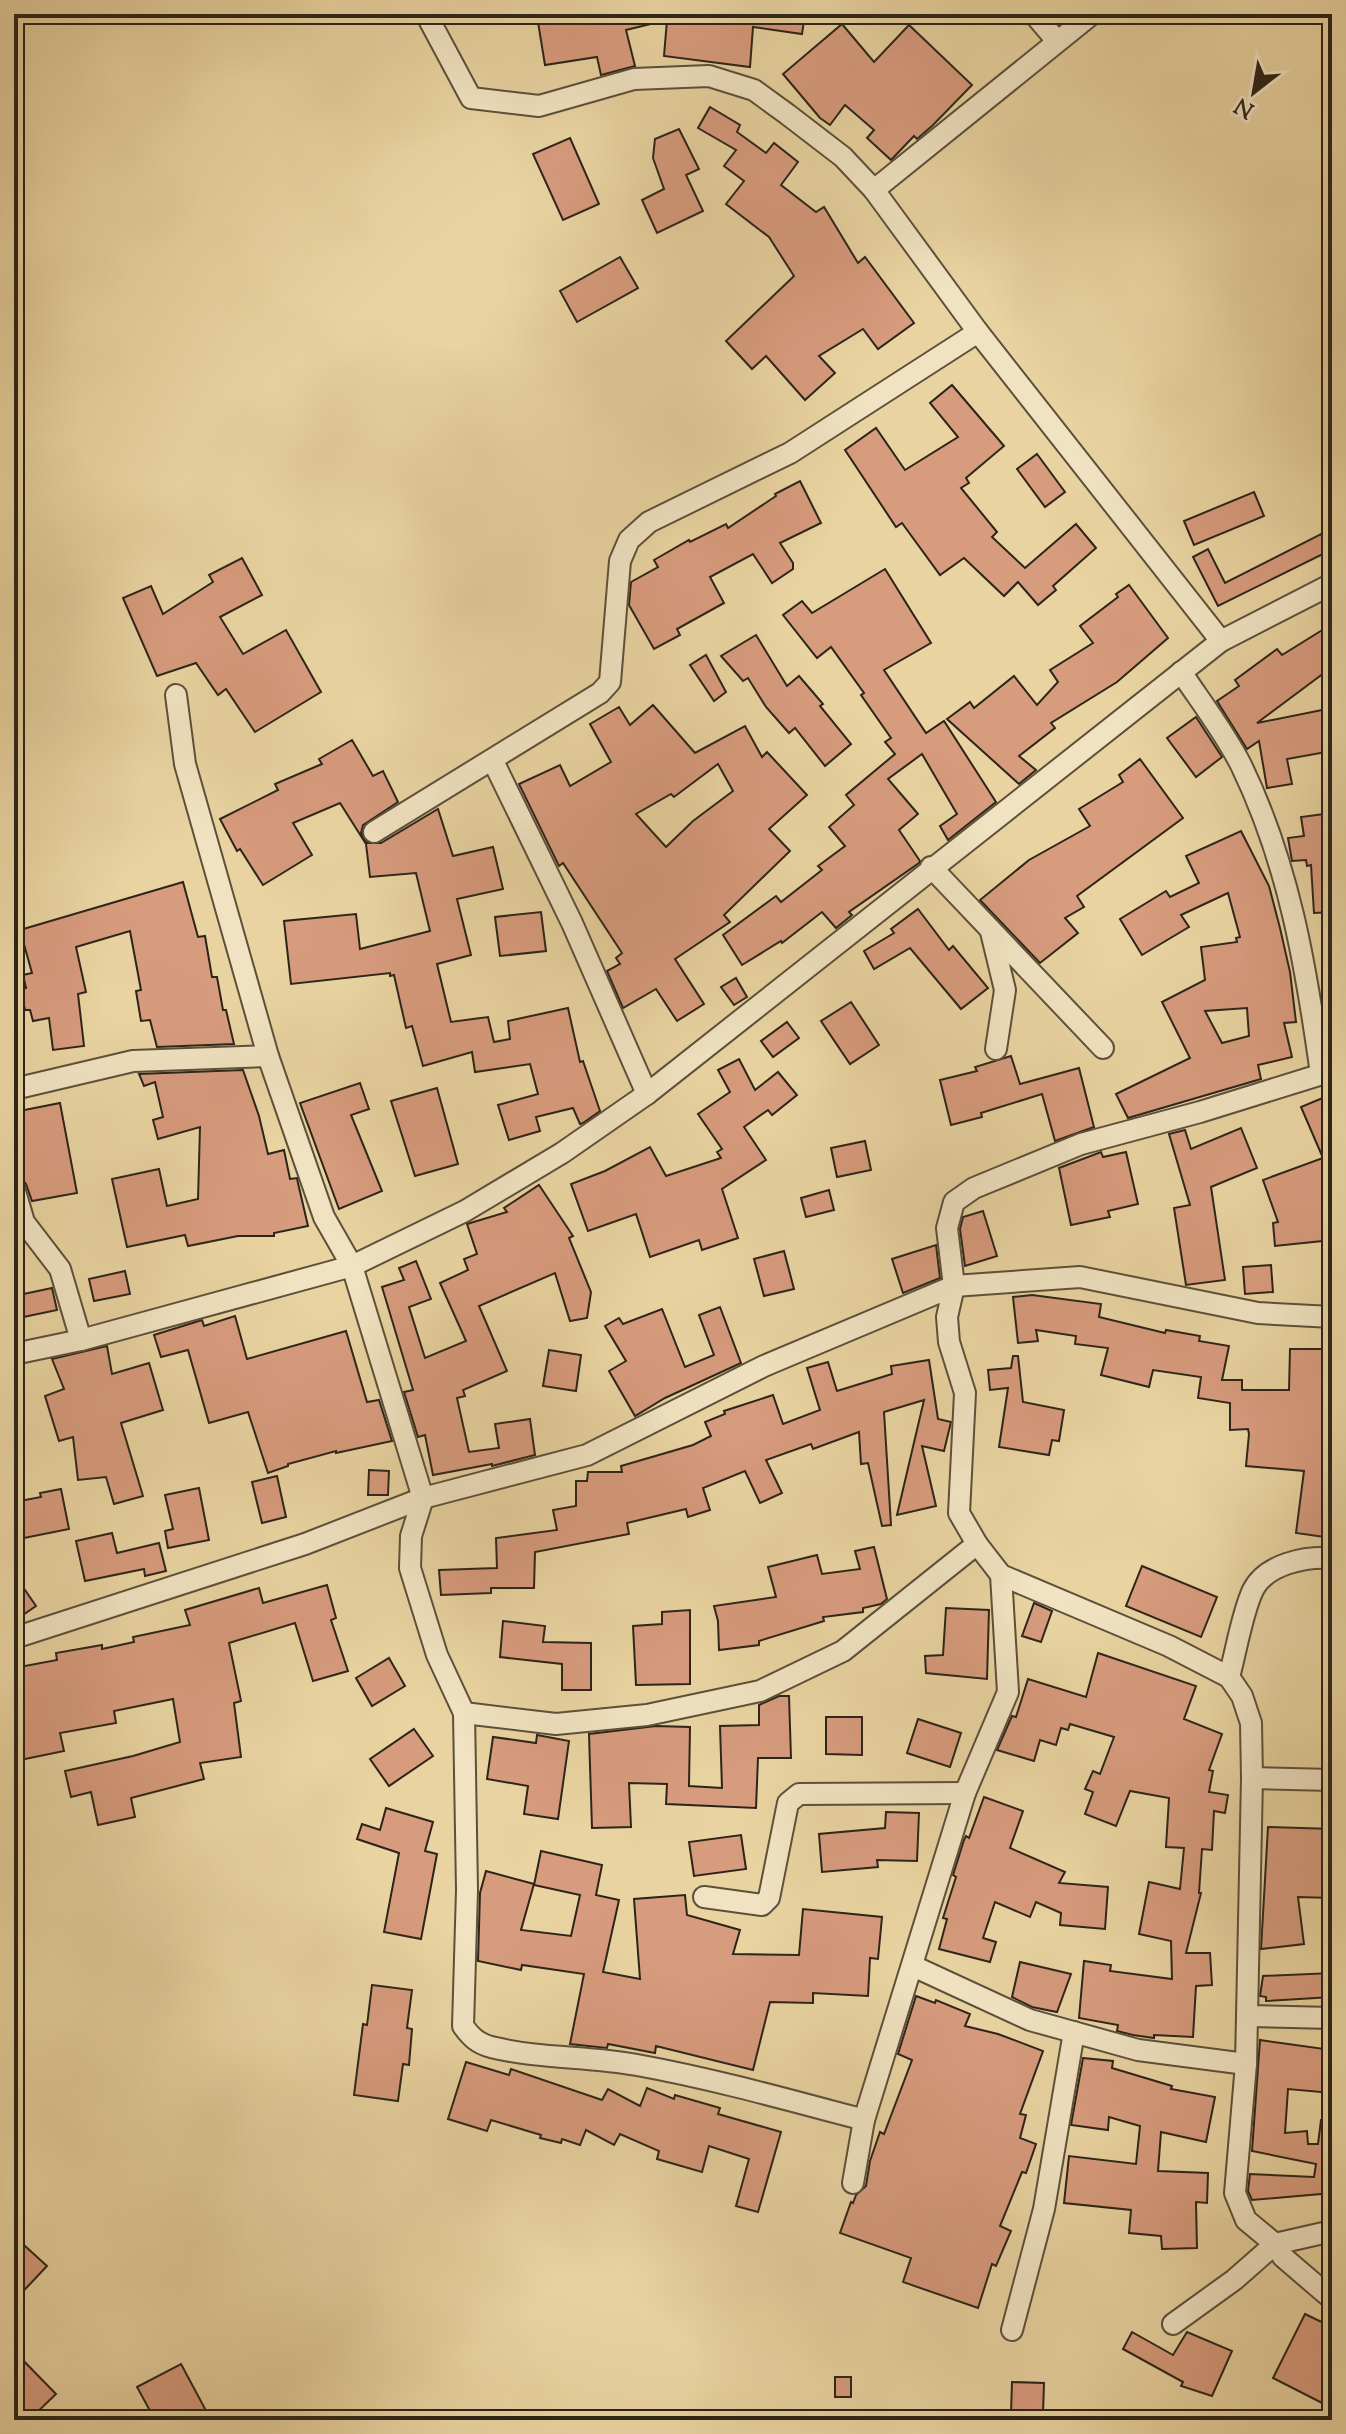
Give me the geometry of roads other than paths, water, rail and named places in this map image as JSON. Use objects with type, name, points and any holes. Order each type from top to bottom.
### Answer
[{"type":"street","points":[[426,14],[471,98],[539,106],[634,79],[709,76],[754,90],[843,157],[874,190],[978,332],[1221,641]]},
{"type":"street","points":[[1034,14],[1057,41]]},
{"type":"street","points":[[874,190],[1092,14]]},
{"type":"street","points":[[374,832],[600,693],[610,682],[620,561],[629,540],[649,522],[790,453],[978,332]]},
{"type":"street","points":[[14,1354],[81,1340],[352,1266],[465,1211],[562,1153],[647,1094],[1221,641],[1332,584]]},
{"type":"street","points":[[1181,672],[1240,763],[1282,864],[1326,1072],[1200,1112],[1081,1144],[974,1188],[954,1202],[947,1228],[954,1286],[947,1317],[949,1342],[965,1393],[959,1513],[977,1544],[1001,1575],[1169,1646],[1229,1677],[1242,1696],[1251,1723],[1252,1778],[1246,2064],[1235,2193],[1246,2220],[1332,2299]]},
{"type":"street","points":[[176,695],[185,764],[268,1056],[324,1217],[352,1266],[423,1498],[411,1536],[410,1568],[437,1655],[464,1713],[467,1890],[463,2026],[473,2040],[490,2046],[552,2058],[634,2065],[864,2120]]},
{"type":"street","points":[[493,761],[572,923],[647,1094]]},
{"type":"street","points":[[931,867],[1103,1048]]},
{"type":"street","points":[[991,932],[1005,990],[996,1049]]},
{"type":"street","points":[[14,1089],[133,1061],[268,1056]]},
{"type":"street","points":[[14,1188],[24,1222],[60,1269],[81,1340]]},
{"type":"street","points":[[14,1638],[305,1544],[423,1498],[587,1455],[764,1366],[954,1286],[1080,1277],[1258,1313],[1332,1317]]},
{"type":"street","points":[[464,1713],[556,1724],[647,1715],[760,1691],[843,1651],[977,1544]]},
{"type":"street","points":[[1229,1677],[1254,1589],[1267,1574],[1292,1562],[1332,1558]]},
{"type":"street","points":[[853,2183],[864,2120],[965,1793],[1008,1692],[1001,1575]]},
{"type":"street","points":[[1252,1778],[1332,1780]]},
{"type":"street","points":[[704,1897],[762,1905],[769,1898],[788,1803],[799,1794],[965,1793]]},
{"type":"street","points":[[913,1966],[1030,2020],[1138,2050],[1246,2064]]},
{"type":"street","points":[[1247,2016],[1332,2018]]},
{"type":"street","points":[[1012,2330],[1044,2209],[1074,2032]]},
{"type":"street","points":[[1173,2324],[1234,2280],[1275,2244],[1332,2231]]}]
